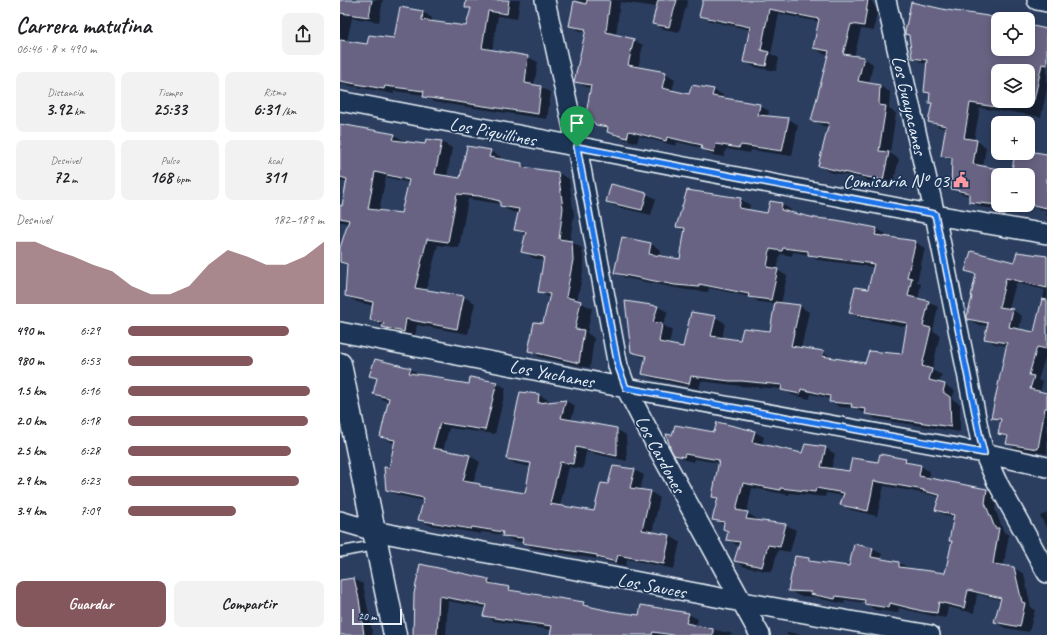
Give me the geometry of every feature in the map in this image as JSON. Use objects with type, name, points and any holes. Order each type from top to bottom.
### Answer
[{"type":"street","name":"Los Cardones","points":[[545,0],[577,147],[618,366],[626,388],[642,419],[760,635]]},
{"type":"street","name":"Los Guayacanes","points":[[886,0],[935,214],[978,430],[984,453],[996,480],[1047,573]]},
{"type":"street","points":[[1036,0],[1047,2]]},
{"type":"street","name":"Los Piquillines","points":[[340,101],[577,147],[1047,234]]},
{"type":"street","name":"Los Yuchanes","points":[[340,332],[626,388],[984,453],[1047,467]]},
{"type":"street","points":[[340,364],[344,400],[376,538],[395,635]]},
{"type":"street","name":"Los Sauces","points":[[340,521],[376,538],[930,635]]},
{"type":"lane","points":[[340,552],[376,538]]},
{"type":"building","points":[[340,0],[372,0],[369,17],[340,13]]},
{"type":"building","points":[[466,0],[509,0],[507,14],[488,11],[482,48],[528,56],[525,83],[541,86],[538,114],[423,97],[424,91],[385,86],[384,89],[340,81],[340,40],[367,44],[369,35],[394,38],[400,7],[423,11],[422,20],[466,26],[471,8],[465,8]]},
{"type":"building","points":[[587,0],[610,0],[606,32],[634,39],[628,65],[666,72],[662,88],[689,94],[692,85],[714,89],[712,96],[760,104],[758,115],[789,118],[782,151],[741,145],[739,148],[716,144],[714,152],[701,149],[702,145],[667,137],[666,141],[629,131],[627,138],[607,132],[608,127],[596,125],[586,114],[591,85],[574,82],[586,29],[569,26],[574,1],[586,4]]},
{"type":"building","points":[[658,0],[677,0],[669,27],[652,24]]},
{"type":"building","points":[[703,0],[868,0],[864,26],[851,24],[843,54],[864,57],[858,81],[880,85],[879,105],[886,106],[879,151],[889,152],[883,180],[818,166],[829,123],[811,121],[829,51],[813,48],[819,19],[769,9],[761,50],[769,52],[766,66],[743,62],[750,27],[699,16]]},
{"type":"building","points":[[911,2],[947,10],[991,17],[991,56],[1035,56],[1035,26],[1047,29],[1047,65],[1042,64],[1035,96],[1035,64],[991,64],[991,106],[970,103],[964,138],[977,140],[973,164],[993,168],[991,168],[991,204],[969,202],[969,193],[951,189],[952,158],[941,156],[946,126],[928,122],[932,103],[929,103],[930,93],[924,92],[927,60],[912,58],[909,35],[905,34]]},
{"type":"building","points":[[340,124],[395,134],[393,140],[425,144],[426,139],[442,141],[435,174],[460,178],[467,146],[491,150],[489,157],[522,163],[522,167],[558,172],[563,208],[559,239],[572,241],[573,260],[566,297],[581,301],[575,329],[584,330],[579,363],[528,351],[534,322],[543,323],[550,294],[538,292],[544,257],[521,252],[526,232],[514,230],[519,209],[500,206],[500,201],[479,196],[457,194],[448,242],[427,239],[415,288],[464,296],[457,329],[406,319],[404,332],[382,327],[384,323],[370,320],[373,302],[345,296],[347,264],[340,262],[340,248],[349,220],[340,218],[340,205],[342,206],[347,179],[340,177]],"holes":[[[375,172],[409,180],[401,213],[368,209]]]},
{"type":"building","points":[[1035,152],[1047,154],[1047,208],[1035,205],[1035,168],[1012,168],[1014,160],[1035,160]]},
{"type":"building","points":[[611,184],[647,193],[642,210],[606,202]]},
{"type":"building","points":[[687,190],[741,198],[739,208],[767,213],[770,201],[782,203],[781,210],[815,218],[836,220],[877,228],[875,235],[916,241],[907,277],[912,278],[908,296],[929,301],[923,326],[931,328],[922,366],[932,369],[929,380],[945,384],[943,392],[950,397],[951,427],[865,414],[866,409],[851,407],[852,404],[829,402],[830,396],[801,389],[800,394],[781,390],[782,385],[691,376],[689,384],[642,374],[646,356],[631,352],[625,301],[658,306],[653,322],[662,324],[659,342],[683,347],[691,312],[716,316],[711,336],[740,340],[743,328],[770,331],[775,302],[800,305],[791,346],[824,351],[822,356],[865,363],[869,351],[902,354],[907,323],[849,313],[855,287],[868,289],[874,264],[808,255],[808,251],[783,248],[782,251],[770,249],[767,267],[778,269],[771,300],[748,297],[749,294],[699,284],[699,287],[675,285],[614,273],[622,237],[651,243],[649,254],[680,259],[685,228],[676,227]]},
{"type":"building","points":[[971,251],[1014,262],[1017,252],[1047,256],[1047,288],[1006,278],[999,307],[1013,309],[1009,327],[1034,332],[1042,299],[1047,300],[1047,349],[1037,347],[1029,375],[1034,376],[1030,389],[1047,393],[1047,408],[1045,408],[1038,449],[1006,444],[1008,436],[998,434],[1001,419],[991,418],[1007,343],[984,339],[988,323],[967,319],[976,274],[965,271]]},
{"type":"building","points":[[375,359],[411,368],[409,373],[445,378],[444,380],[469,384],[470,377],[497,382],[485,430],[440,423],[433,448],[470,455],[463,481],[480,484],[480,486],[525,493],[531,463],[506,459],[520,392],[539,394],[538,403],[566,400],[561,418],[617,428],[617,456],[576,447],[573,464],[560,462],[550,504],[594,511],[601,483],[608,484],[613,466],[635,469],[630,488],[651,491],[642,530],[670,535],[664,564],[618,555],[616,562],[597,557],[597,555],[522,543],[523,538],[502,536],[503,532],[472,527],[471,529],[418,520],[424,498],[386,490],[384,467],[389,468],[395,440],[380,437],[389,398],[373,394],[377,378],[369,376]]},
{"type":"building","points":[[717,422],[755,431],[752,442],[802,453],[805,444],[826,447],[821,467],[849,471],[852,458],[878,462],[880,454],[906,459],[905,462],[921,465],[919,476],[987,489],[985,503],[995,528],[999,528],[993,564],[1014,567],[1022,602],[1025,603],[1020,627],[994,622],[1001,598],[968,590],[964,608],[939,602],[937,613],[890,603],[889,608],[864,604],[865,600],[836,596],[835,599],[810,594],[811,592],[788,591],[795,556],[809,558],[809,561],[849,566],[854,544],[873,548],[871,557],[899,562],[899,567],[945,573],[952,541],[949,541],[954,515],[935,510],[940,495],[923,491],[924,490],[874,481],[868,511],[840,505],[844,493],[816,488],[815,492],[780,488],[780,490],[743,483],[736,510],[748,512],[746,519],[786,524],[780,547],[768,545],[762,567],[734,561],[740,542],[726,540],[728,531],[723,529],[724,522],[712,520],[718,498],[712,497],[719,460],[685,454],[684,457],[674,455],[666,434],[672,435],[675,425],[714,432]]},
{"type":"building","points":[[420,564],[489,579],[488,583],[510,587],[509,590],[584,602],[583,605],[610,611],[639,615],[641,605],[689,613],[686,623],[713,629],[713,635],[673,635],[653,632],[652,635],[550,635],[552,626],[483,616],[486,605],[439,596],[437,635],[413,635],[414,594]]},
{"type":"building","points":[[354,578],[359,599],[364,635],[340,635],[340,580]]},
{"type":"place","name":"Comisaría Nº 03","points":[[961,180]]},
{"type":"route","points":[[577,147],[935,214],[984,453],[626,388],[618,366],[577,147]]}]
